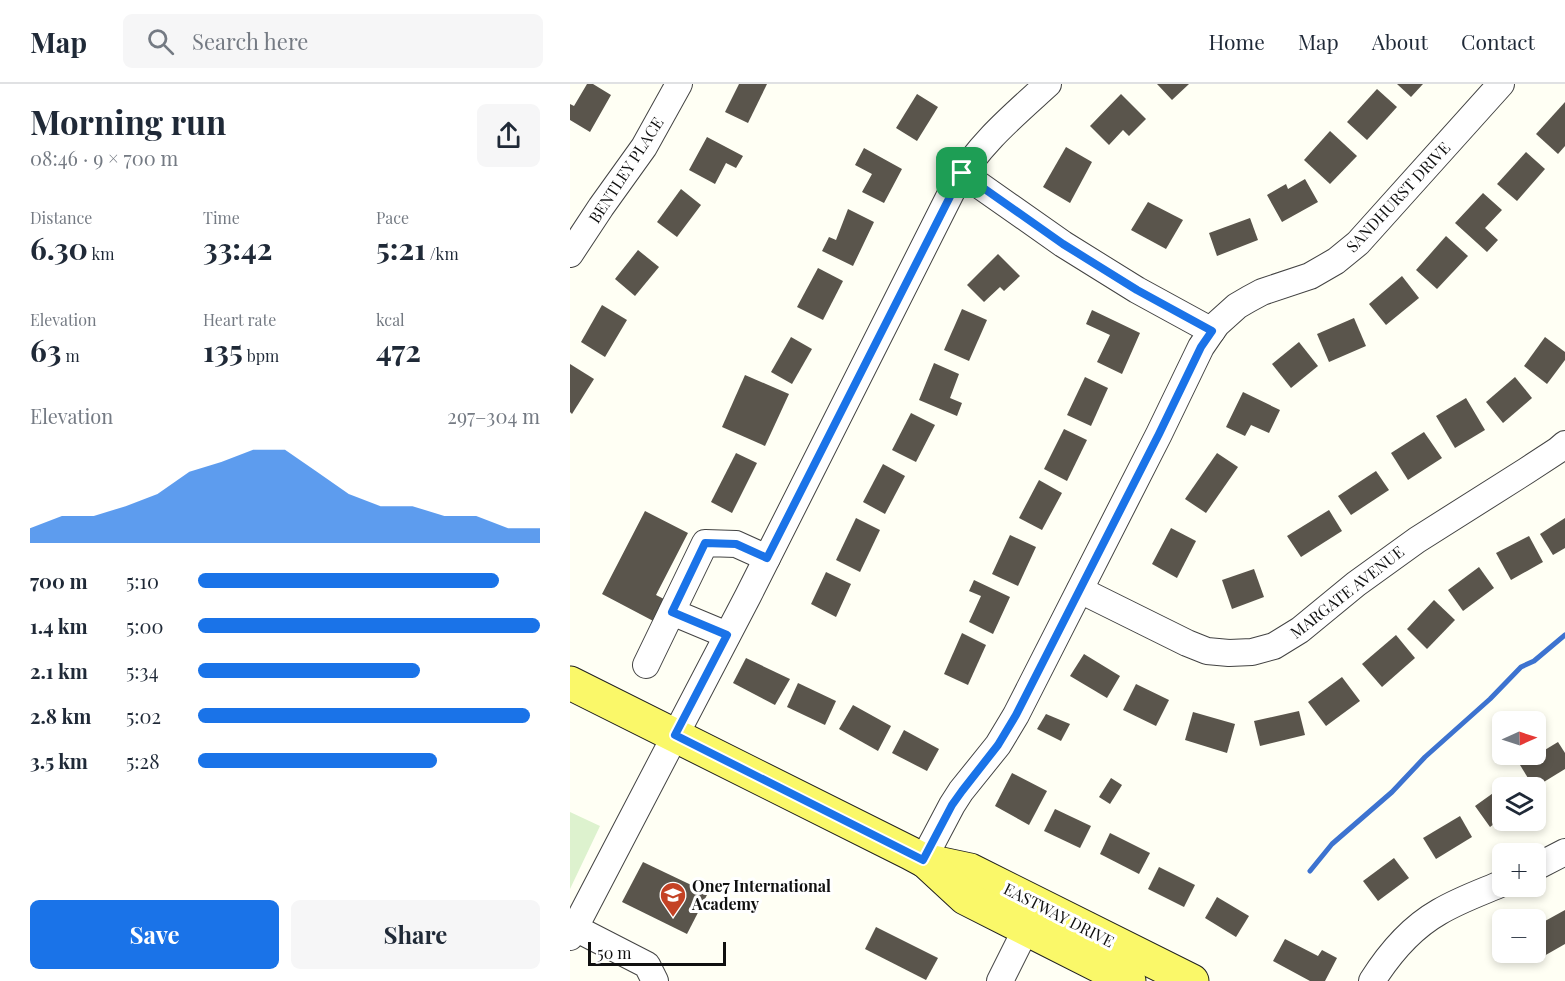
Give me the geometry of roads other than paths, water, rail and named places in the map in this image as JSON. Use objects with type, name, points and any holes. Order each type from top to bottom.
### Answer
[{"type":"main road","name":"EASTWAY DRIVE","points":[[570,683],[923,860],[970,870],[1192,981]]},
{"type":"main road","name":"EASTWAY DRIVE","points":[[923,860],[965,898],[1123,980]]},
{"type":"street","name":"BENTLEY PLACE","points":[[570,254],[644,147],[679,84]]},
{"type":"street","points":[[655,981],[647,965],[572,932],[767,558],[962,173],[994,133],[1048,84]]},
{"type":"street","name":"SANDHURST DRIVE","points":[[923,860],[952,805],[998,745],[1016,715],[1201,347],[1217,324],[1249,299],[1262,292],[1310,276],[1336,261],[1358,243],[1501,84]]},
{"type":"street","points":[[962,173],[1063,244],[1137,290],[1212,331]]},
{"type":"street","name":"MARGATE AVENUE","points":[[1080,590],[1207,651],[1229,654],[1252,652],[1274,646],[1300,630],[1356,584],[1409,545],[1565,444]]},
{"type":"street","points":[[646,665],[705,543],[736,544],[767,558]]},
{"type":"street","points":[[672,612],[727,635]]},
{"type":"street","points":[[1546,862],[1565,852]]},
{"type":"street","points":[[1372,981],[1382,964],[1415,929],[1437,913],[1492,888]]},
{"type":"street","points":[[1000,981],[1026,929]]},
{"type":"waterway","points":[[1310,871],[1332,844],[1392,792],[1425,757],[1490,699],[1521,667],[1534,661],[1565,635]]},
{"type":"place","name":"One7 International Academy","points":[[673,918]]}]
